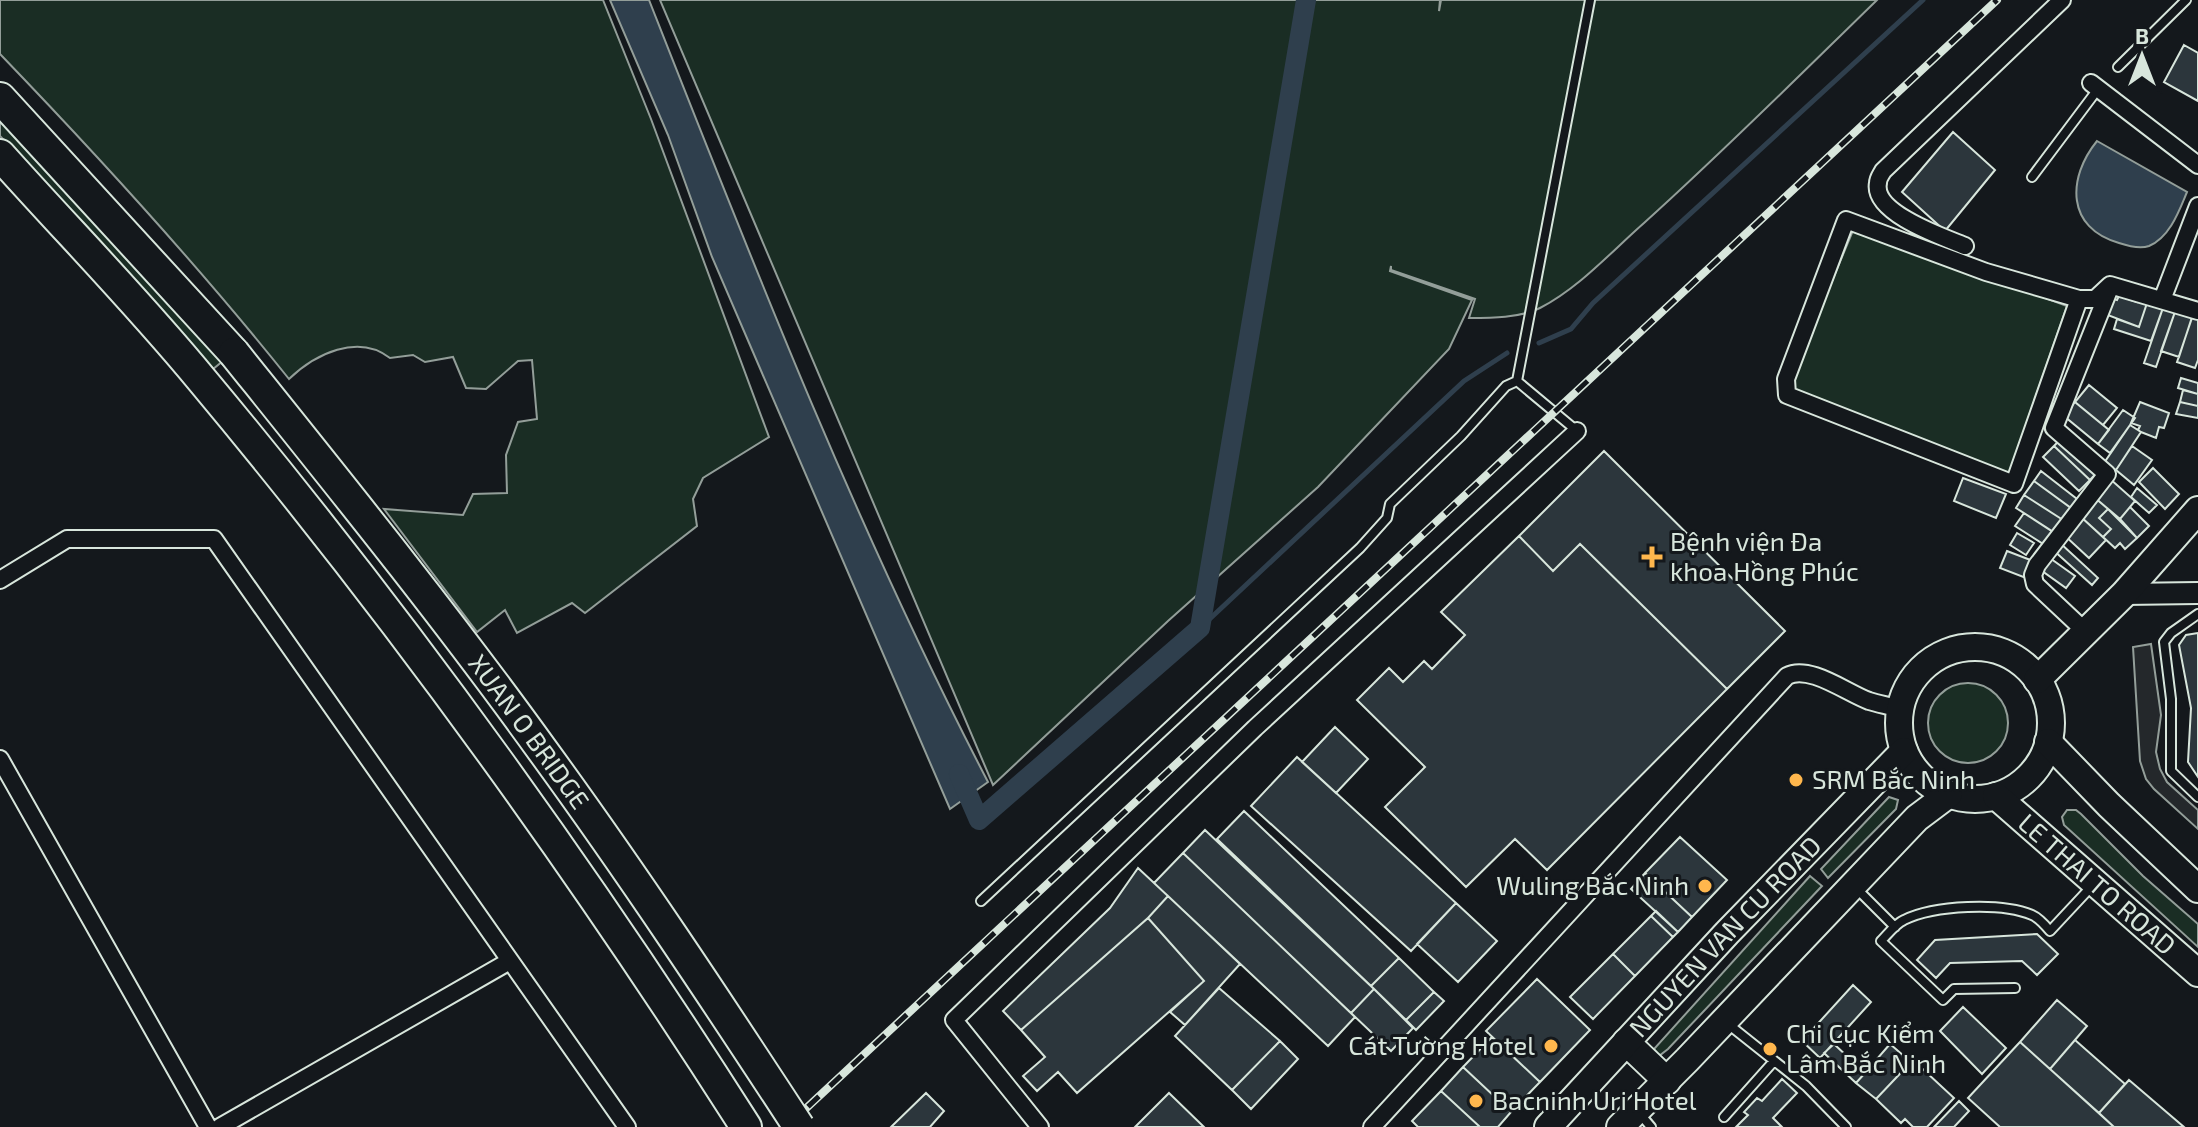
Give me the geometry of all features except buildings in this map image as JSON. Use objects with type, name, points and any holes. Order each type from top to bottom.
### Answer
[{"type":"highway","name":"XUAN O BRIDGE","points":[[0,98],[234,353],[452,629],[623,862],[799,1127]]},
{"type":"highway","name":"XUAN O BRIDGE","points":[[0,155],[201,378],[426,664],[584,885],[746,1127]]},
{"type":"main road","points":[[2037,680],[2124,594],[2198,510]]},
{"type":"main road","points":[[1978,648],[1998,651],[2017,660],[2037,680],[2050,711],[2048,742],[2041,761],[2028,777],[2011,789],[1996,796],[1971,799],[1949,794],[1922,777],[1904,751],[1899,730],[1900,709],[1908,688],[1920,671],[1937,658],[1957,650],[1978,648]]},
{"type":"main road","points":[[2048,742],[2198,889]]},
{"type":"main road","name":"NGUYEN VAN CU ROAD","points":[[1548,1127],[1727,933],[1904,751]]},
{"type":"main road","points":[[1636,1121],[1667,1081],[1917,818],[1949,794]]},
{"type":"main road","name":"LE THAI TO ROAD","points":[[1996,796],[2198,973]]},
{"type":"main road","points":[[1626,1042],[1667,1081]]},
{"type":"street","points":[[1965,246],[1905,220],[1882,199],[1878,183],[1883,171],[2062,0]]},
{"type":"street","points":[[2095,86],[2198,165]]},
{"type":"street","points":[[2162,300],[2198,206]]},
{"type":"street","points":[[2079,299],[2014,484],[1787,395],[1786,379],[1846,220],[1986,272],[2079,299],[2095,299],[2110,285]]},
{"type":"street","points":[[2110,285],[2198,311]]},
{"type":"street","points":[[2086,632],[2035,584],[2033,575],[2037,565],[2107,474],[2054,428],[2110,285]]},
{"type":"street","points":[[1040,1127],[954,1020],[1255,728],[1577,431]]},
{"type":"street","points":[[0,580],[67,539],[214,539],[508,962],[627,1127]]},
{"type":"street","points":[[2124,594],[2198,593]]},
{"type":"street","points":[[1372,1127],[1787,676],[1801,672],[1808,674],[1868,701],[1900,709]]},
{"type":"street","points":[[0,759],[208,1127]]},
{"type":"street","points":[[220,1127],[508,962]]},
{"type":"lane","points":[[1517,381],[1590,0]]},
{"type":"lane","points":[[2118,67],[2186,0]]},
{"type":"lane","points":[[2032,177],[2095,86]]},
{"type":"lane","points":[[1517,381],[1577,431]]},
{"type":"lane","points":[[981,901],[1360,548],[1387,518],[1390,504],[1461,436],[1506,386],[1517,381]]},
{"type":"lane","points":[[2198,614],[2171,633],[2163,648],[2171,699],[2171,771],[2198,797]]},
{"type":"lane","points":[[2015,988],[1954,989],[1943,1000],[1881,941],[1901,921],[1926,912],[1960,908],[1996,908],[2035,916],[2050,931],[2095,883]]},
{"type":"lane","points":[[1853,886],[1895,927]]},
{"type":"lane","points":[[1724,1021],[1806,1086],[1846,1127]]},
{"type":"lane","points":[[1724,1117],[1774,1061]]},
{"type":"green space","points":[[0,0],[603,0],[651,119],[769,437],[703,478],[693,499],[697,526],[585,613],[572,603],[517,633],[505,610],[477,632],[384,509],[463,515],[473,494],[507,493],[506,455],[518,422],[537,419],[532,360],[518,361],[486,389],[466,388],[453,357],[425,362],[413,355],[390,358],[364,347],[351,347],[324,355],[289,379],[148,213],[0,54]]},
{"type":"green space","points":[[660,0],[1440,0],[1439,11],[1441,0],[1877,0],[1733,141],[1582,280],[1540,308],[1515,316],[1469,318],[1475,299],[1391,270],[1391,266],[1390,271],[1472,300],[1449,349],[1318,487],[1168,621],[993,785]]},
{"type":"green space","points":[[0,117],[223,361],[213,369],[120,263],[0,136]]},
{"type":"green space","points":[[1854,228],[2067,306],[2008,477],[1797,395],[1791,380]]},
{"type":"green space","points":[[1968,683],[1983,686],[1996,695],[2005,708],[2008,723],[2005,738],[1996,751],[1983,760],[1968,763],[1953,760],[1940,751],[1931,738],[1928,723],[1931,708],[1940,695],[1953,686]]},
{"type":"green space","points":[[1889,797],[1898,800],[1896,809],[1828,878],[1821,869]]},
{"type":"green space","points":[[2067,810],[2076,810],[2081,814],[2143,876],[2198,924],[2198,947],[2064,825],[2062,817]]},
{"type":"green space","points":[[1810,876],[1822,886],[1659,1056],[1654,1049]]},
{"type":"shaded area","points":[[2151,644],[2161,715],[2156,752],[2160,769],[2167,782],[2198,810],[2198,829],[2154,789],[2146,779],[2140,761],[2133,647]]},
{"type":"water","points":[[610,0],[649,0],[808,396],[894,591],[988,782],[950,809],[712,257],[668,135]]},
{"type":"water","points":[[2097,141],[2187,192],[2168,230],[2149,246],[2130,246],[2102,236],[2089,226],[2081,214],[2077,200],[2080,170]]},
{"type":"waterway","points":[[959,774],[979,820],[1200,628],[1306,0]]},
{"type":"waterway","points":[[1539,343],[1571,329],[1593,303],[1923,0]]},
{"type":"waterway","points":[[1200,628],[1464,381],[1507,353]]},
{"type":"railway","points":[[786,1127],[1997,0]]},
{"type":"place","name":"Bệnh viện Đa khoa Hồng Phúc","points":[[1652,557]]},
{"type":"place","name":"SRM Bắc Ninh","points":[[1796,780]]},
{"type":"place","name":"Wuling Bắc Ninh","points":[[1705,886]]},
{"type":"place","name":"Cát Tường Hotel","points":[[1551,1046]]},
{"type":"place","name":"Chi Cục Kiểm Lâm Bắc Ninh","points":[[1770,1049]]},
{"type":"place","name":"Bacninh Uri Hotel","points":[[1476,1101]]}]
